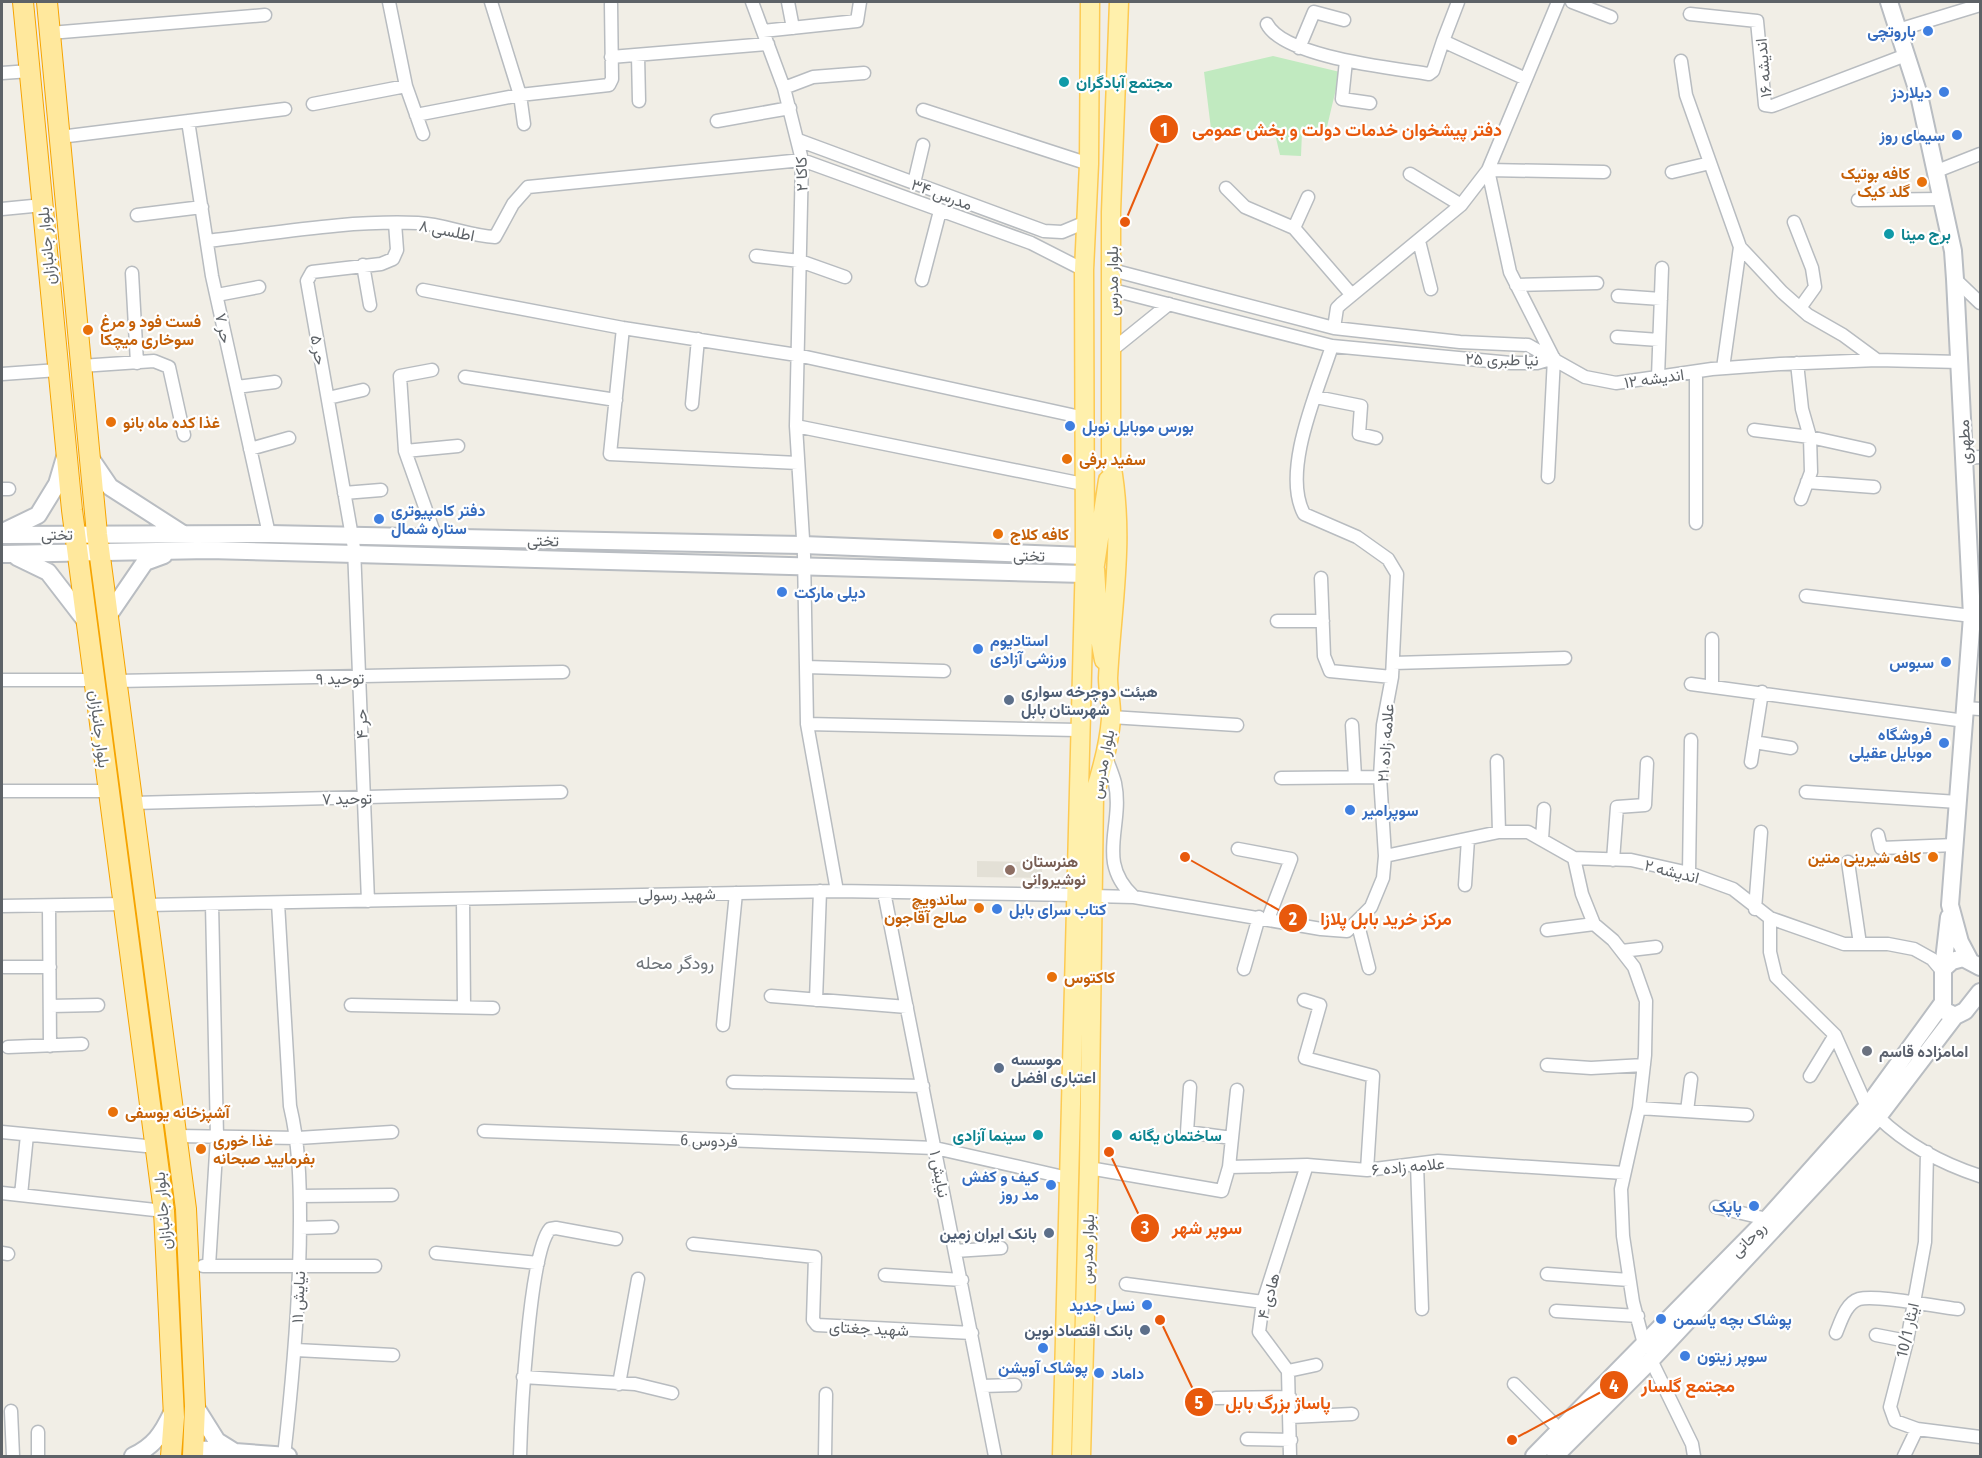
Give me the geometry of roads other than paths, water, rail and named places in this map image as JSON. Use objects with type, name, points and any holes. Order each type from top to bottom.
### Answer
[{"type":"highway","name":"بلوار جانبازان","points":[[23,2],[76,544],[164,1211],[174,1409],[171,1456]]},
{"type":"highway","name":"بلوار جانبازان","points":[[47,2],[98,543],[186,1209],[199,1267],[195,1406],[189,1454]]},
{"type":"main road","name":"بلوار مدرس","points":[[1081,1456],[1089,1168],[1084,895],[1078,730],[1088,565],[1083,484],[1084,270],[1089,165],[1090,2]]},
{"type":"main road","name":"بلوار مدرس","points":[[1062,1456],[1068,1178],[1084,895],[1094,795],[1106,756],[1111,717],[1108,680],[1119,536],[1111,463],[1113,290],[1111,212],[1119,2]]},
{"type":"main road","name":"مطهری","points":[[1889,2],[1919,95],[1953,251],[1960,362],[1973,458],[1976,576],[1972,616],[1970,712],[1958,802],[1950,904],[1960,942],[1976,962]]},
{"type":"main road","points":[[2,534],[38,515],[57,484],[66,454]]},
{"type":"main road","points":[[90,458],[110,487],[184,535]]},
{"type":"main road","points":[[1108,680],[1088,565],[1111,463]]},
{"type":"main road","name":"تختی","points":[[2,534],[76,544]]},
{"type":"main road","name":"تختی","points":[[2,554],[76,544],[184,535],[268,534],[353,547],[436,538],[1088,565]]},
{"type":"main road","name":"تختی","points":[[98,543],[176,550],[353,547],[804,555]]},
{"type":"main road","points":[[108,616],[145,562],[176,550]]},
{"type":"main road","points":[[2,554],[22,558],[48,572],[86,620]]},
{"type":"main road","points":[[1950,904],[1942,1004],[1943,1010],[1955,1016]]},
{"type":"main road","points":[[1943,971],[1952,961],[1976,962]]},
{"type":"main road","name":"روحانی","points":[[1534,1456],[1560,1430],[1651,1360],[1873,1112],[1955,1016],[1965,1011],[1978,998]]},
{"type":"main road","name":"روحانی","points":[[1555,1456],[1644,1344],[1873,1112],[1942,1004]]},
{"type":"main road","points":[[195,1406],[217,1441],[237,1453]]},
{"type":"main road","points":[[133,1456],[154,1444],[162,1434],[174,1409]]},
{"type":"main road","points":[[189,1454],[237,1453],[286,1456]]},
{"type":"street","points":[[389,2],[406,86],[423,134]]},
{"type":"street","points":[[491,2],[520,95],[524,124]]},
{"type":"street","name":"کاکا ۲","points":[[752,2],[784,88],[802,160],[796,426],[804,555],[807,724],[837,891]]},
{"type":"street","points":[[788,2],[793,28]]},
{"type":"street","points":[[763,31],[857,21],[860,2]]},
{"type":"street","points":[[1267,24],[1272,34],[1299,48],[1346,61],[1429,74],[1433,71],[1458,2]]},
{"type":"street","points":[[1334,328],[1337,308],[1351,294],[1461,205],[1488,170],[1558,2]]},
{"type":"street","points":[[1572,2],[1611,17]]},
{"type":"street","points":[[416,115],[520,95],[611,84],[611,4]]},
{"type":"street","points":[[1898,30],[1980,5]]},
{"type":"street","points":[[1299,48],[1314,12],[1344,20]]},
{"type":"street","name":"اندیشه ۱۶","points":[[1690,14],[1757,21],[1765,105],[1772,106],[1906,55]]},
{"type":"street","points":[[50,33],[265,15]]},
{"type":"street","points":[[1443,41],[1526,79]]},
{"type":"street","points":[[611,57],[768,44]]},
{"type":"street","points":[[638,55],[639,101]]},
{"type":"street","points":[[1680,60],[1686,95],[1740,247],[1800,308],[1877,360]]},
{"type":"street","points":[[1346,61],[1342,99],[1370,103]]},
{"type":"street","points":[[2,73],[30,71]]},
{"type":"street","points":[[784,88],[813,77],[864,73]]},
{"type":"street","points":[[314,104],[406,86]]},
{"type":"street","points":[[717,121],[790,108]]},
{"type":"street","points":[[60,137],[285,109]]},
{"type":"street","points":[[922,110],[1089,165]]},
{"type":"street","name":"حر ۷","points":[[188,121],[217,295],[268,534]]},
{"type":"street","name":"مدرس ۳۴","points":[[798,140],[1044,231],[1062,232],[1086,222]]},
{"type":"street","points":[[914,183],[923,145]]},
{"type":"street","points":[[1936,171],[1980,154]]},
{"type":"street","name":"مدرس ۳۴","points":[[802,160],[1031,243],[1084,270]]},
{"type":"street","name":"اطلسی ۸","points":[[207,241],[357,223],[421,223],[477,236],[495,237],[513,204],[528,187],[802,160]]},
{"type":"street","points":[[1672,172],[1710,163]]},
{"type":"street","points":[[1488,170],[1604,171]]},
{"type":"street","points":[[1488,170],[1516,285],[1554,358],[1548,477]]},
{"type":"street","points":[[1410,174],[1461,205]]},
{"type":"street","points":[[1226,188],[1245,207],[1294,228],[1351,294]]},
{"type":"street","points":[[1294,228],[1308,197]]},
{"type":"street","points":[[1858,200],[1942,199]]},
{"type":"street","points":[[2,208],[43,205]]},
{"type":"street","points":[[137,215],[201,207]]},
{"type":"street","points":[[922,280],[940,211]]},
{"type":"street","points":[[1794,222],[1812,268],[1815,287],[1800,308]]},
{"type":"street","name":"حر ۵","points":[[353,547],[307,281],[312,272],[393,259],[397,250],[396,223]]},
{"type":"street","points":[[1419,241],[1431,289]]},
{"type":"street","points":[[1724,368],[1740,247]]},
{"type":"street","points":[[756,255],[800,261],[845,277]]},
{"type":"street","points":[[363,265],[370,305]]},
{"type":"street","points":[[1658,377],[1662,268]]},
{"type":"street","name":"نیا طبری ۲۵","points":[[1112,270],[1334,328],[1450,341],[1528,345],[1554,358]]},
{"type":"street","points":[[132,273],[137,363]]},
{"type":"street","points":[[1955,279],[1980,303]]},
{"type":"street","points":[[1516,285],[1597,284]]},
{"type":"street","points":[[217,295],[259,287]]},
{"type":"street","points":[[423,290],[623,327],[797,355],[1085,418]]},
{"type":"street","name":"نیا طبری ۲۵","points":[[1113,290],[1332,346],[1511,363],[1537,363],[1554,358]]},
{"type":"street","points":[[1618,296],[1661,299]]},
{"type":"street","points":[[1231,320],[1237,303]]},
{"type":"street","points":[[1112,350],[1169,304]]},
{"type":"street","points":[[623,327],[610,454],[798,463]]},
{"type":"street","points":[[1617,337],[1659,340]]},
{"type":"street","points":[[692,404],[698,339]]},
{"type":"street","name":"علامه زاده ۲۱","points":[[1332,346],[1299,449],[1295,482],[1300,506],[1304,514],[1358,537],[1394,566],[1397,574],[1392,677],[1383,725],[1380,777],[1385,856],[1383,878],[1371,907],[1357,921]]},
{"type":"street","name":"اندیشه ۱۲","points":[[1554,358],[1585,377],[1616,383],[1724,368],[1797,363],[1877,360],[1960,362]]},
{"type":"street","points":[[81,366],[154,361],[169,367],[184,435]]},
{"type":"street","points":[[1797,363],[1802,409],[1810,437],[1811,472],[1801,500]]},
{"type":"street","points":[[2,374],[58,370]]},
{"type":"street","points":[[432,370],[400,376],[405,451],[436,538]]},
{"type":"street","points":[[1696,372],[1696,524]]},
{"type":"street","points":[[465,377],[616,400]]},
{"type":"street","points":[[237,387],[275,382]]},
{"type":"street","points":[[328,398],[363,390]]},
{"type":"street","points":[[1316,397],[1361,406],[1359,434],[1376,438]]},
{"type":"street","points":[[796,426],[1083,484]]},
{"type":"street","points":[[1754,430],[1810,437],[1869,450]]},
{"type":"street","points":[[250,449],[289,438]]},
{"type":"street","points":[[405,451],[458,446]]},
{"type":"street","points":[[1807,482],[1874,487]]},
{"type":"street","points":[[344,493],[381,490]]},
{"type":"street","name":"حر ۴","points":[[353,547],[368,901]]},
{"type":"street","points":[[1321,578],[1324,656],[1330,671],[1392,677]]},
{"type":"street","points":[[1806,596],[1972,616]]},
{"type":"street","points":[[1277,621],[1323,621]]},
{"type":"street","points":[[1712,639],[1712,687]]},
{"type":"street","points":[[1393,663],[1565,658]]},
{"type":"street","points":[[806,667],[944,671]]},
{"type":"street","name":"توحید ۹","points":[[117,681],[359,678],[563,672]]},
{"type":"street","points":[[2,680],[94,680]]},
{"type":"street","points":[[1691,684],[1970,712]]},
{"type":"street","points":[[1751,762],[1762,692]]},
{"type":"street","points":[[1111,717],[1237,725]]},
{"type":"street","points":[[807,724],[1078,730]]},
{"type":"street","points":[[1352,726],[1355,777]]},
{"type":"street","points":[[1689,873],[1691,740]]},
{"type":"street","points":[[1754,742],[1791,748]]},
{"type":"street","points":[[1106,756],[1116,785],[1113,868],[1124,888],[1134,897]]},
{"type":"street","points":[[1497,761],[1499,832]]},
{"type":"street","points":[[1613,860],[1617,807],[1645,805],[1647,763]]},
{"type":"street","points":[[1281,778],[1380,777]]},
{"type":"street","points":[[2,791],[108,791]]},
{"type":"street","name":"توحید ۷","points":[[133,803],[561,792]]},
{"type":"street","points":[[1806,792],[1958,802]]},
{"type":"street","points":[[1542,839],[1544,809]]},
{"type":"street","name":"اندیشه ۲","points":[[1385,856],[1499,832],[1528,832],[1574,858],[1631,860],[1689,873],[1733,889],[1755,909],[1770,918],[1844,944],[1888,944],[1914,949],[1932,958],[1943,971]]},
{"type":"street","points":[[1755,909],[1761,832]]},
{"type":"street","points":[[1878,835],[1881,848],[1955,845]]},
{"type":"street","points":[[1465,885],[1468,840]]},
{"type":"street","points":[[1238,849],[1291,859],[1263,918],[1244,969]]},
{"type":"street","points":[[1574,858],[1582,894],[1594,924],[1622,951],[1634,968],[1646,1001],[1644,1065],[1639,1108],[1621,1189],[1623,1236],[1629,1280],[1644,1344]]},
{"type":"street","points":[[1848,862],[1860,944]]},
{"type":"street","points":[[816,1000],[820,891]]},
{"type":"street","name":"شهید رسولی","points":[[147,905],[820,891],[1084,895]]},
{"type":"street","name":"نیایش ۱","points":[[884,892],[955,1251],[972,1317],[972,1333],[995,1456]]},
{"type":"street","points":[[723,1025],[736,893]]},
{"type":"street","points":[[1084,895],[1134,897],[1321,929],[1347,931],[1357,921]]},
{"type":"street","points":[[463,899],[464,1007]]},
{"type":"street","name":"نیایش ۱۱","points":[[278,903],[290,1106],[298,1138],[300,1196],[296,1350],[286,1456]]},
{"type":"street","points":[[2,906],[124,904]]},
{"type":"street","points":[[212,904],[217,1137],[199,1267],[375,1266]]},
{"type":"street","points":[[49,906],[50,1046]]},
{"type":"street","points":[[1770,918],[1770,952],[1776,976],[1835,1035],[1873,1112],[1899,1137],[1958,1169],[1980,1176]]},
{"type":"street","points":[[1357,921],[1369,968]]},
{"type":"street","points":[[1547,930],[1594,924]]},
{"type":"street","points":[[1622,951],[1656,947]]},
{"type":"street","points":[[4,968],[50,967]]},
{"type":"street","points":[[771,996],[907,1006]]},
{"type":"street","points":[[1304,1000],[1320,1005],[1305,1058],[1373,1076],[1367,1170]]},
{"type":"street","points":[[50,1006],[98,1005]]},
{"type":"street","points":[[351,1005],[493,1008]]},
{"type":"street","points":[[1810,1076],[1835,1035]]},
{"type":"street","points":[[8,1047],[82,1044]]},
{"type":"street","points":[[1547,1065],[1591,1068],[1644,1065]]},
{"type":"street","points":[[1687,1111],[1691,1079]]},
{"type":"street","points":[[733,1082],[923,1086]]},
{"type":"street","points":[[1190,1087],[1187,1132],[1232,1138]]},
{"type":"street","points":[[1089,1168],[1222,1191],[1229,1167],[1237,1090]]},
{"type":"street","points":[[1639,1108],[1747,1115]]},
{"type":"street","name":"فردوس 6","points":[[484,1131],[935,1148],[1068,1178]]},
{"type":"street","points":[[2,1132],[156,1147]]},
{"type":"street","points":[[177,1136],[298,1138],[392,1132]]},
{"type":"street","points":[[21,1195],[27,1135]]},
{"type":"street","name":"ایثار 10/1","points":[[1927,1152],[1925,1242],[1907,1341],[1890,1407],[1896,1421],[1917,1429],[1980,1437]]},
{"type":"street","name":"علامه زاده ۶","points":[[1229,1167],[1307,1165],[1367,1170],[1438,1161],[1624,1173]]},
{"type":"street","points":[[1417,1164],[1422,1309]]},
{"type":"street","name":"هادی ۴","points":[[1288,1371],[1259,1332],[1263,1302],[1307,1165]]},
{"type":"street","points":[[2,1193],[164,1211]]},
{"type":"street","points":[[300,1196],[392,1195]]},
{"type":"street","points":[[1716,1207],[1767,1219]]},
{"type":"street","points":[[300,1228],[332,1227]]},
{"type":"street","points":[[520,1456],[523,1377],[538,1263],[550,1229],[616,1239]]},
{"type":"street","name":"شهید جغتای","points":[[693,1244],[815,1257],[813,1320],[817,1325],[972,1333]]},
{"type":"street","points":[[955,1251],[1001,1248]]},
{"type":"street","points":[[436,1253],[538,1263]]},
{"type":"street","points":[[1546,1274],[1629,1280]]},
{"type":"street","points":[[885,1275],[962,1280]]},
{"type":"street","points":[[619,1384],[638,1279]]},
{"type":"street","points":[[1126,1284],[1263,1302]]},
{"type":"street","points":[[1836,1333],[1845,1310],[1858,1299],[1876,1298],[1959,1310]]},
{"type":"street","points":[[1556,1311],[1638,1316]]},
{"type":"street","points":[[1876,1335],[1907,1341]]},
{"type":"street","points":[[296,1350],[393,1355]]},
{"type":"street","points":[[1651,1360],[1692,1444],[1694,1456]]},
{"type":"street","points":[[1290,1456],[1291,1417],[1288,1371],[1316,1365]]},
{"type":"street","points":[[523,1377],[635,1384],[672,1393]]},
{"type":"street","points":[[1514,1384],[1560,1430]]},
{"type":"street","points":[[982,1386],[1015,1385]]},
{"type":"street","points":[[825,1456],[826,1394]]},
{"type":"street","points":[[1216,1398],[1290,1397]]},
{"type":"street","points":[[11,1411],[13,1456]]},
{"type":"street","points":[[1291,1417],[1352,1414]]},
{"type":"street","points":[[1904,1456],[1917,1429]]},
{"type":"street","points":[[38,1432],[38,1456]]},
{"type":"street","points":[[1246,1439],[1291,1440]]},
{"type":"place","name":"باروتچی","points":[[1928,31]]},
{"type":"place","name":"مجتمع آبادگران","points":[[1064,82]]},
{"type":"place","name":"دیلاردز","points":[[1944,92]]},
{"type":"place","name":"سیمای روز","points":[[1957,135]]},
{"type":"place","name":"کافه بوتیک گلد کیک","points":[[1922,182]]},
{"type":"place","name":"دفتر پیشخوان خدمات دولت و بخش عمومی","points":[[1125,222]]},
{"type":"place","name":"برج مینا","points":[[1889,234]]},
{"type":"place","name":"فست فود و مرغ سوخاری میچکا","points":[[88,330]]},
{"type":"place","name":"غذا کده ماه بانو","points":[[111,422]]},
{"type":"place","name":"بورس موبایل نوبل","points":[[1070,426]]},
{"type":"place","name":"سفید برفی","points":[[1067,459]]},
{"type":"place","name":"دفتر کامپیوتری ستاره شمال","points":[[379,519]]},
{"type":"place","name":"کافه کلاج","points":[[998,534]]},
{"type":"place","name":"دیلی مارکت","points":[[782,592]]},
{"type":"place","name":"استادیوم ورزشی آزادی","points":[[978,649]]},
{"type":"place","name":"سبوس","points":[[1946,662]]},
{"type":"place","name":"هیئت دوچرخه سواری شهرستان بابل","points":[[1009,700]]},
{"type":"place","name":"فروشگاه موبایل عقیلی","points":[[1944,743]]},
{"type":"place","name":"سوپرامیر","points":[[1350,810]]},
{"type":"place","name":"مرکز خرید بابل پلازا","points":[[1185,857]]},
{"type":"place","name":"کافه شیرینی متین","points":[[1933,857]]},
{"type":"place","name":"هنرستان نوشیروانی","points":[[1010,870]]},
{"type":"place","name":"ساندویچ صالح آقاجون","points":[[979,908]]},
{"type":"place","name":"کتاب سرای بابل","points":[[997,909]]},
{"type":"place","name":"کاکتوس","points":[[1052,977]]},
{"type":"place","name":"امامزاده قاسم","points":[[1867,1051]]},
{"type":"place","name":"موسسه اعتباری افضل","points":[[999,1068]]},
{"type":"place","name":"آشپزخانه یوسفی","points":[[113,1112]]},
{"type":"place","name":"سینما آزادی","points":[[1038,1135]]},
{"type":"place","name":"ساختمان یگانه","points":[[1117,1135]]},
{"type":"place","name":"غذا خوری بفرمایید صبحانه","points":[[201,1149]]},
{"type":"place","name":"سوپر شهر","points":[[1109,1152]]},
{"type":"place","name":"کیف و کفش مد روز","points":[[1051,1185]]},
{"type":"place","name":"پاپک","points":[[1754,1206]]},
{"type":"place","name":"بانک ایران زمین","points":[[1049,1233]]},
{"type":"place","name":"نسل جدید","points":[[1147,1305]]},
{"type":"place","name":"پوشاک بچه یاسمن","points":[[1661,1319]]},
{"type":"place","name":"پاساژ بزرگ بابل","points":[[1160,1320]]},
{"type":"place","name":"بانک اقتصاد نوین","points":[[1145,1330]]},
{"type":"place","name":"پوشاک آویشن","points":[[1043,1348]]},
{"type":"place","name":"سوپر زیتون","points":[[1685,1356]]},
{"type":"place","name":"داماد","points":[[1099,1373]]},
{"type":"place","name":"مجتمع گلسار","points":[[1512,1440]]},
{"type":"district","name":"رودگر محله","points":[[675,963]]}]
